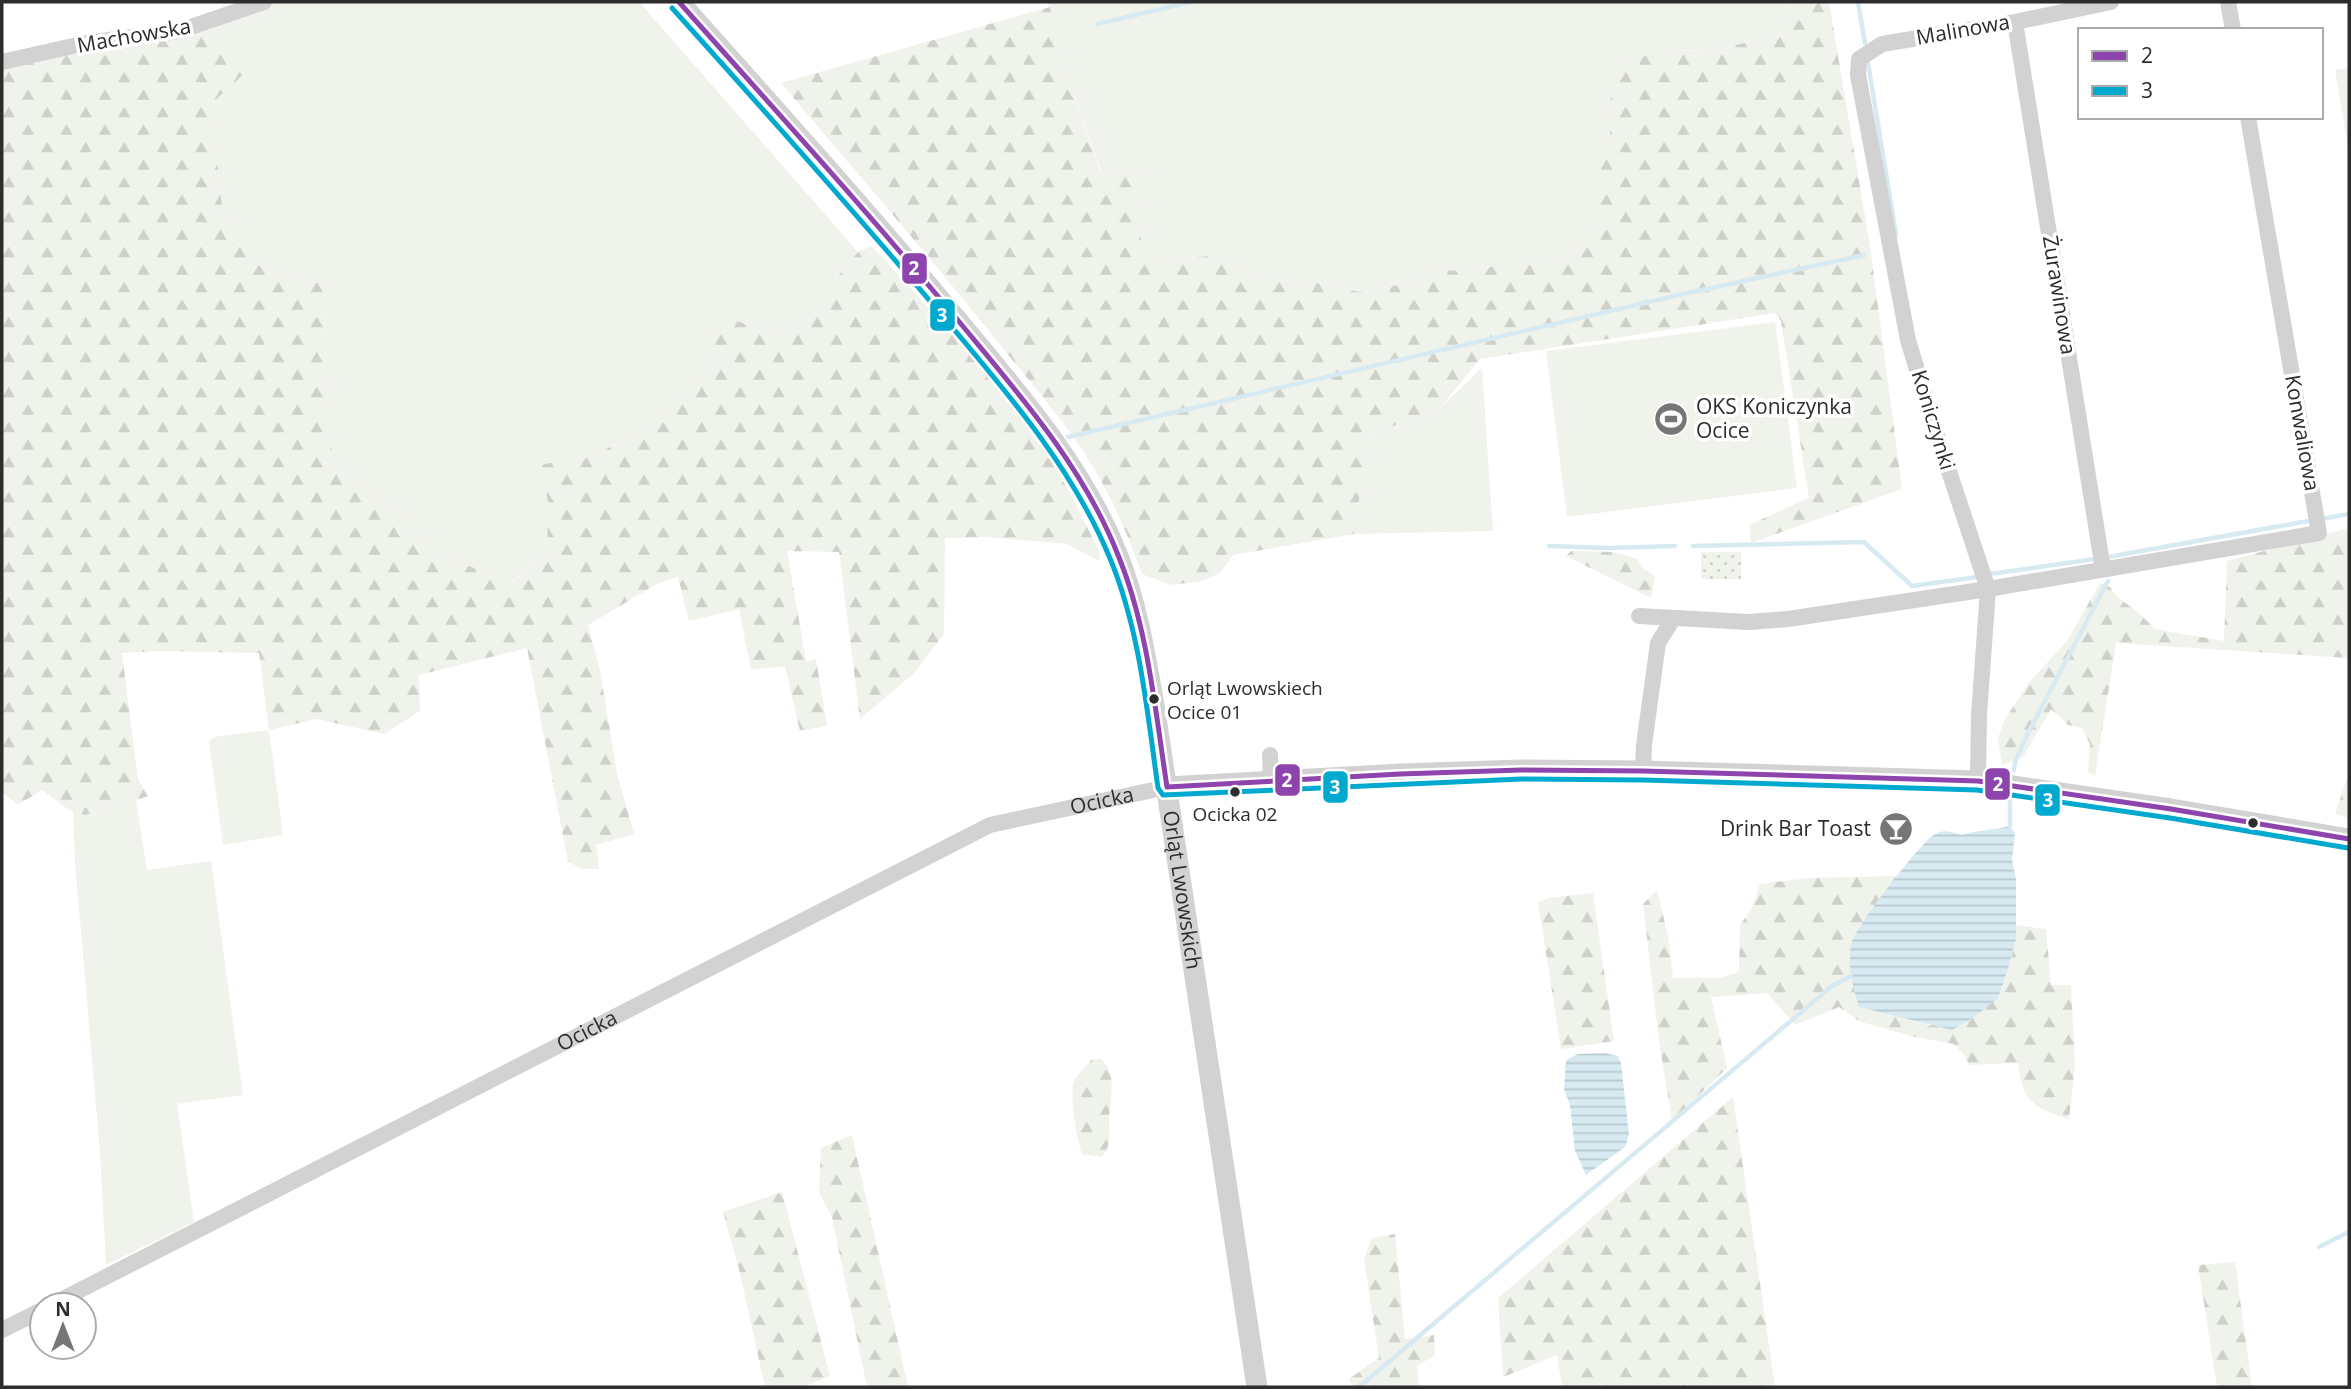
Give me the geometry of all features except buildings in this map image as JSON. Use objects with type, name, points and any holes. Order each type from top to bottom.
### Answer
[{"type":"street","name":"Machowska","points":[[2,62],[86,43],[179,31],[264,2]]},
{"type":"street","name":"Orląt Lwowskich","points":[[679,2],[930,288],[1018,395],[1079,480],[1118,555],[1137,615],[1167,787],[1257,1387]]},
{"type":"street","name":"Malinowa","points":[[1859,59],[1882,44],[2015,22],[2111,2]]},
{"type":"street","points":[[2228,2],[2233,28]]},
{"type":"street","name":"Żurawinowa","points":[[2015,22],[2103,569]]},
{"type":"street","name":"Koniczynki","points":[[1859,59],[1858,75],[1908,340],[1988,589],[1979,715],[1978,781]]},
{"type":"street","name":"Konwaliowa","points":[[2103,569],[2319,533],[2248,119]]},
{"type":"street","points":[[1639,616],[1749,622],[1788,620],[2103,569]]},
{"type":"street","points":[[1643,771],[1658,643],[1672,619]]},
{"type":"street","points":[[1270,755],[1271,780]]},
{"type":"street","name":"Ocicka","points":[[78,1291],[990,825],[1167,787],[1521,770],[1978,781],[2171,809],[2349,839]]},
{"type":"street","points":[[2,1330],[28,1317]]},
{"type":"green space","points":[[264,2],[639,2],[858,252],[836,278],[826,303],[796,330],[771,331],[733,320],[715,340],[711,372],[634,434],[597,454],[541,465],[548,502],[547,556],[511,582],[439,555],[387,501],[333,466],[325,365],[326,284],[269,275],[239,245],[222,207],[211,104],[179,31]]},
{"type":"green space","points":[[1048,2],[1791,2],[1787,34],[1712,50],[1680,50],[1625,62],[1614,85],[1608,108],[1611,144],[1595,184],[1595,229],[1566,257],[1517,267],[1491,267],[1470,271],[1435,270],[1404,284],[1359,292],[1319,283],[1260,279],[1209,256],[1165,260],[1142,255],[1136,168],[1101,171],[1058,54]]},
{"type":"green space","points":[[1791,2],[1829,2],[1870,246],[1902,489],[1751,543],[1749,525],[1809,498],[1781,321],[1775,313],[1480,359],[1439,409],[1369,435],[1354,534],[1233,555],[1220,573],[1202,581],[1171,585],[1142,574],[1110,497],[1063,423],[941,272],[781,83],[1050,7],[1058,54],[1100,171],[1136,168],[1142,255],[1165,260],[1209,256],[1260,279],[1319,283],[1359,292],[1404,284],[1435,270],[1470,271],[1491,267],[1517,267],[1566,257],[1595,229],[1595,184],[1611,144],[1608,108],[1614,85],[1625,62],[1663,51],[1712,50],[1787,34]]},
{"type":"green space","points":[[179,31],[227,41],[247,71],[211,104],[222,207],[239,245],[269,275],[326,284],[325,365],[333,466],[387,501],[439,555],[512,582],[547,556],[548,502],[540,465],[597,454],[634,434],[711,372],[715,340],[733,320],[771,331],[796,330],[826,303],[836,278],[858,252],[872,246],[971,355],[1026,423],[1075,503],[1100,553],[1099,561],[1067,544],[988,537],[945,538],[944,634],[914,673],[860,719],[839,552],[787,551],[806,661],[816,659],[827,726],[800,731],[785,666],[751,670],[739,609],[689,621],[678,577],[657,584],[588,625],[600,670],[617,774],[634,834],[596,845],[599,869],[583,869],[568,862],[527,648],[419,675],[420,711],[384,734],[317,719],[269,730],[259,653],[122,653],[138,780],[149,796],[85,815],[69,810],[42,790],[18,805],[2,792],[2,62]]},
{"type":"green space","points":[[2349,68],[2349,153],[2335,70]]},
{"type":"green space","name":"OKS Koniczynka Ocice","points":[[1775,322],[1797,488],[1567,517],[1546,351]]},
{"type":"green space","points":[[1482,368],[1493,531],[1354,534],[1369,435],[1439,409]]},
{"type":"green space","points":[[2349,528],[2349,658],[2116,643],[2095,776],[2088,772],[2090,744],[2082,728],[2068,725],[2051,709],[2023,757],[2002,765],[1998,738],[2005,719],[2028,684],[2067,641],[2100,583],[2110,587],[2118,598],[2137,611],[2155,629],[2224,641],[2227,561]]},
{"type":"green space","points":[[1571,551],[1613,552],[1638,559],[1641,567],[1655,576],[1651,598],[1566,556]]},
{"type":"green space","points":[[1701,552],[1741,552],[1741,579],[1701,579]]},
{"type":"green space","points":[[269,730],[283,835],[223,845],[209,742],[214,737]]},
{"type":"green space","points":[[2349,772],[2349,818],[2335,814]]},
{"type":"green space","points":[[136,800],[147,870],[211,861],[243,1095],[177,1104],[194,1222],[106,1265],[100,1152],[73,811],[85,815]]},
{"type":"green space","points":[[1897,876],[1849,957],[1859,1006],[1930,1026],[2008,969],[2016,939],[2016,925],[2046,929],[2051,985],[2071,985],[2075,1066],[2069,1119],[2032,1102],[2023,1087],[2018,1063],[1969,1065],[1954,1044],[1915,1037],[1861,1022],[1839,1007],[1795,1025],[1767,993],[1711,997],[1727,1068],[1672,1121],[1659,1041],[1643,904],[1657,890],[1668,936],[1673,978],[1720,978],[1739,972],[1740,925],[1752,908],[1760,884],[1808,878]]},
{"type":"green space","points":[[1593,893],[1614,1041],[1561,1049],[1538,902],[1549,898]]},
{"type":"green space","points":[[1092,1059],[1101,1059],[1107,1065],[1112,1088],[1109,1140],[1102,1157],[1082,1154],[1073,1106],[1074,1081]]},
{"type":"green space","points":[[1733,1097],[1775,1387],[1562,1387],[1557,1355],[1503,1377],[1498,1298]]},
{"type":"green space","points":[[852,1135],[908,1387],[867,1387],[832,1217],[819,1192],[821,1148]]},
{"type":"green space","points":[[782,1192],[830,1376],[803,1387],[765,1387],[740,1273],[723,1212]]},
{"type":"green space","points":[[1395,1234],[1405,1339],[1434,1335],[1435,1355],[1417,1366],[1419,1387],[1352,1387],[1349,1379],[1379,1358],[1364,1259],[1372,1238]]},
{"type":"green space","points":[[2235,1262],[2252,1387],[2217,1387],[2198,1265]]},
{"type":"shaded area","points":[[2010,826],[2015,833],[2012,860],[2016,879],[2016,939],[1998,998],[1952,1030],[1859,1007],[1850,967],[1852,942],[1865,919],[1903,868],[1927,841],[1939,832],[1961,835]]},
{"type":"shaded area","points":[[1605,1053],[1618,1056],[1621,1063],[1629,1135],[1625,1147],[1586,1175],[1575,1151],[1570,1105],[1564,1089],[1566,1060],[1578,1054]]},
{"type":"waterway","points":[[1097,24],[1191,2]]},
{"type":"waterway","points":[[1858,2],[1865,43]]},
{"type":"waterway","points":[[1868,63],[1896,235],[1894,237]]},
{"type":"waterway","points":[[1068,437],[1679,295],[1864,255]]},
{"type":"waterway","points":[[2321,519],[2349,514]]},
{"type":"waterway","points":[[2108,557],[2308,521]]},
{"type":"waterway","points":[[1693,546],[1864,542],[1912,586],[1977,577]]},
{"type":"waterway","points":[[1549,546],[1675,546]]},
{"type":"waterway","points":[[1990,574],[2095,559]]},
{"type":"waterway","points":[[2014,770],[2027,735],[2108,581]]},
{"type":"waterway","points":[[2010,801],[2010,826]]},
{"type":"waterway","points":[[1359,1387],[1832,986],[1851,976]]},
{"type":"waterway","points":[[2319,1247],[2349,1232]]},
{"type":"transit line","name":"2","points":[[679,2],[927,283],[1028,405],[1069,462],[1104,523],[1137,611],[1167,787],[1521,770],[1978,781],[2171,809],[2349,839]]},
{"type":"transit line","name":"3","points":[[672,8],[965,342],[1034,429],[1076,490],[1109,556],[1128,612],[1141,670],[1158,788],[1163,795],[1521,779],[1977,790],[2170,818],[2348,848]]},
{"type":"place","name":"OKS Koniczynka Ocice","points":[[1671,419]]},
{"type":"place","name":"Orląt Lwowskiech Ocice 01","points":[[1154,699]]},
{"type":"place","name":"Ocicka 02","points":[[1235,792]]},
{"type":"place","name":"Drink Bar Toast","points":[[1896,829]]}]
